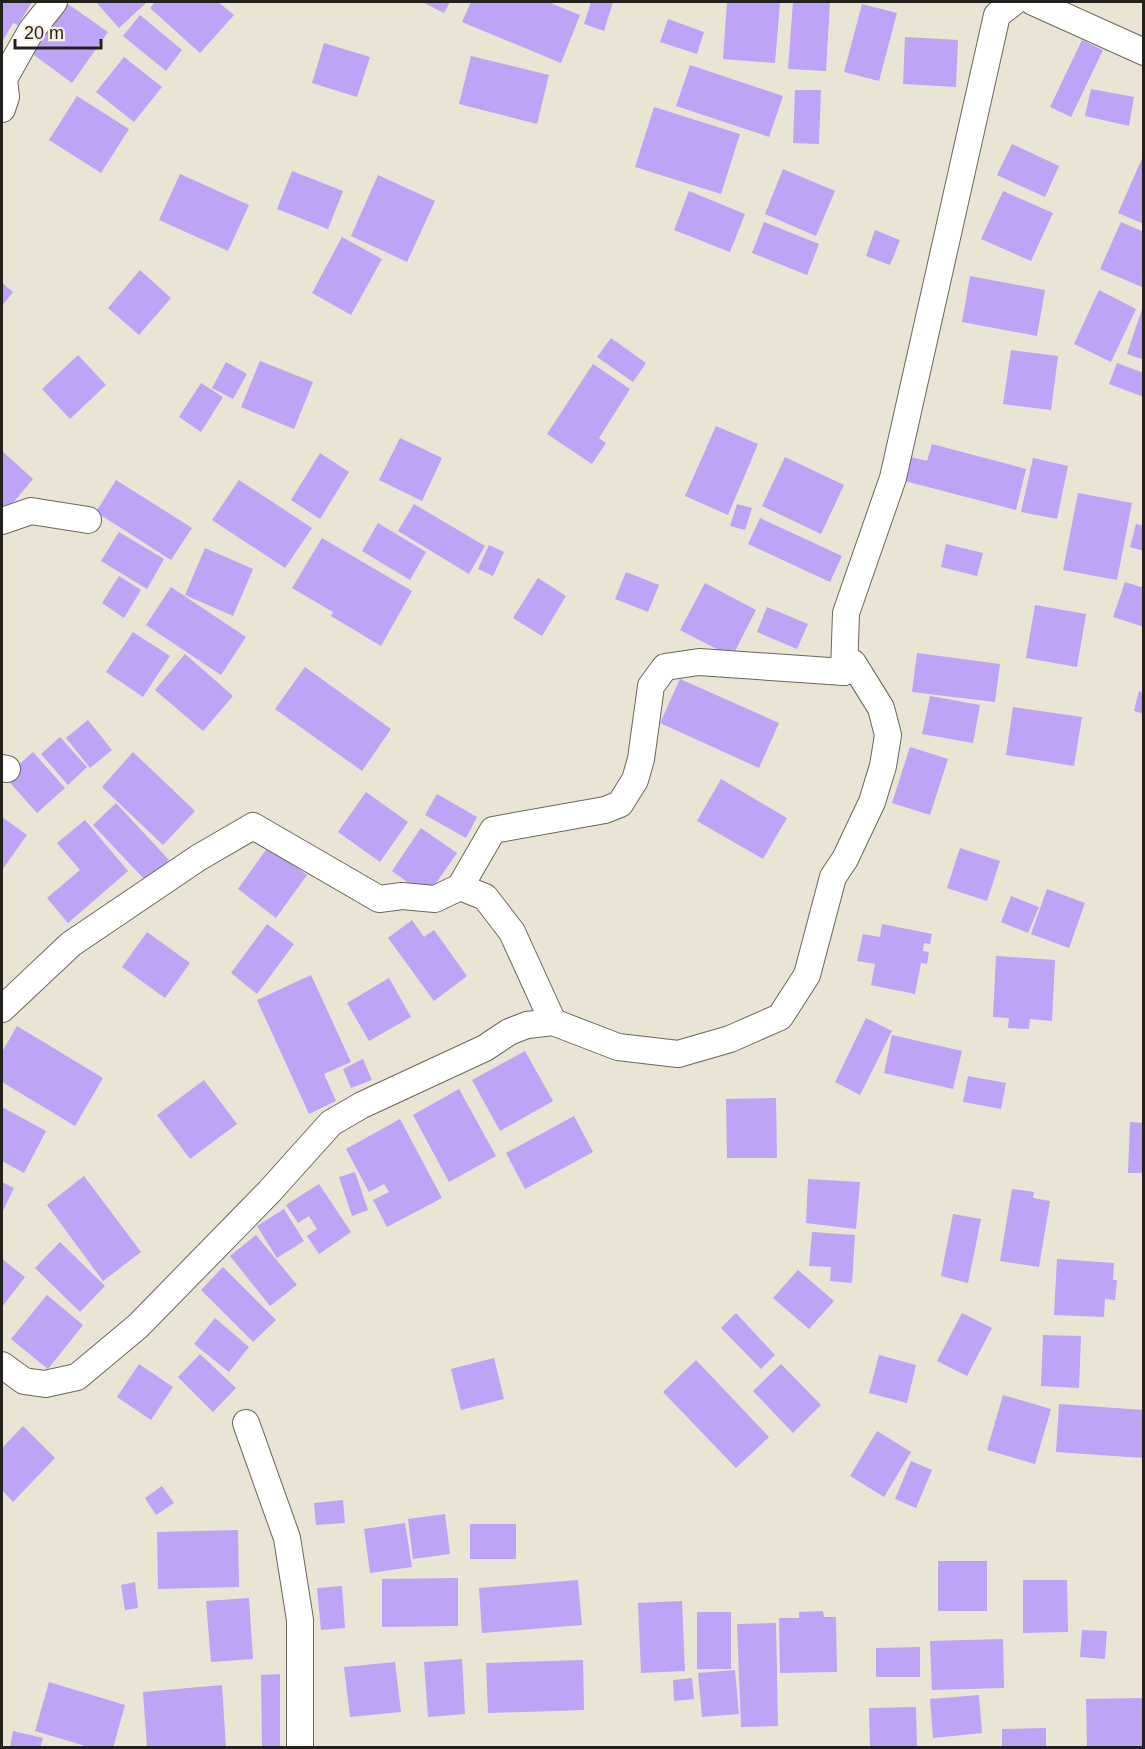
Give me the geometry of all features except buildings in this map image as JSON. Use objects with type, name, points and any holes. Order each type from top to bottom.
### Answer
[{"type":"street","points":[[2,109],[6,97],[4,79],[31,32],[54,2]]},
{"type":"street","points":[[844,672],[846,613],[893,478],[997,15],[1014,2]]},
{"type":"street","points":[[1033,2],[1143,52]]},
{"type":"street","points":[[2,521],[31,511],[88,520]]},
{"type":"street","points":[[2,1009],[71,944],[198,858],[253,826],[379,898],[402,896],[435,899],[460,887],[493,830],[605,810],[620,804],[635,780],[641,759],[651,686],[665,667],[699,662],[844,672],[853,663],[881,708],[888,735],[883,765],[872,802],[833,877],[807,975],[780,1017],[730,1039],[678,1054],[618,1047],[553,1022],[527,1025],[509,1032],[485,1048],[362,1105],[331,1123],[269,1192],[138,1326],[77,1377],[45,1384],[24,1381],[2,1365]]},
{"type":"street","points":[[460,887],[485,897],[512,932],[553,1022]]},
{"type":"street","points":[[246,1423],[287,1538],[291,1561],[300,1620],[300,1748]]}]
